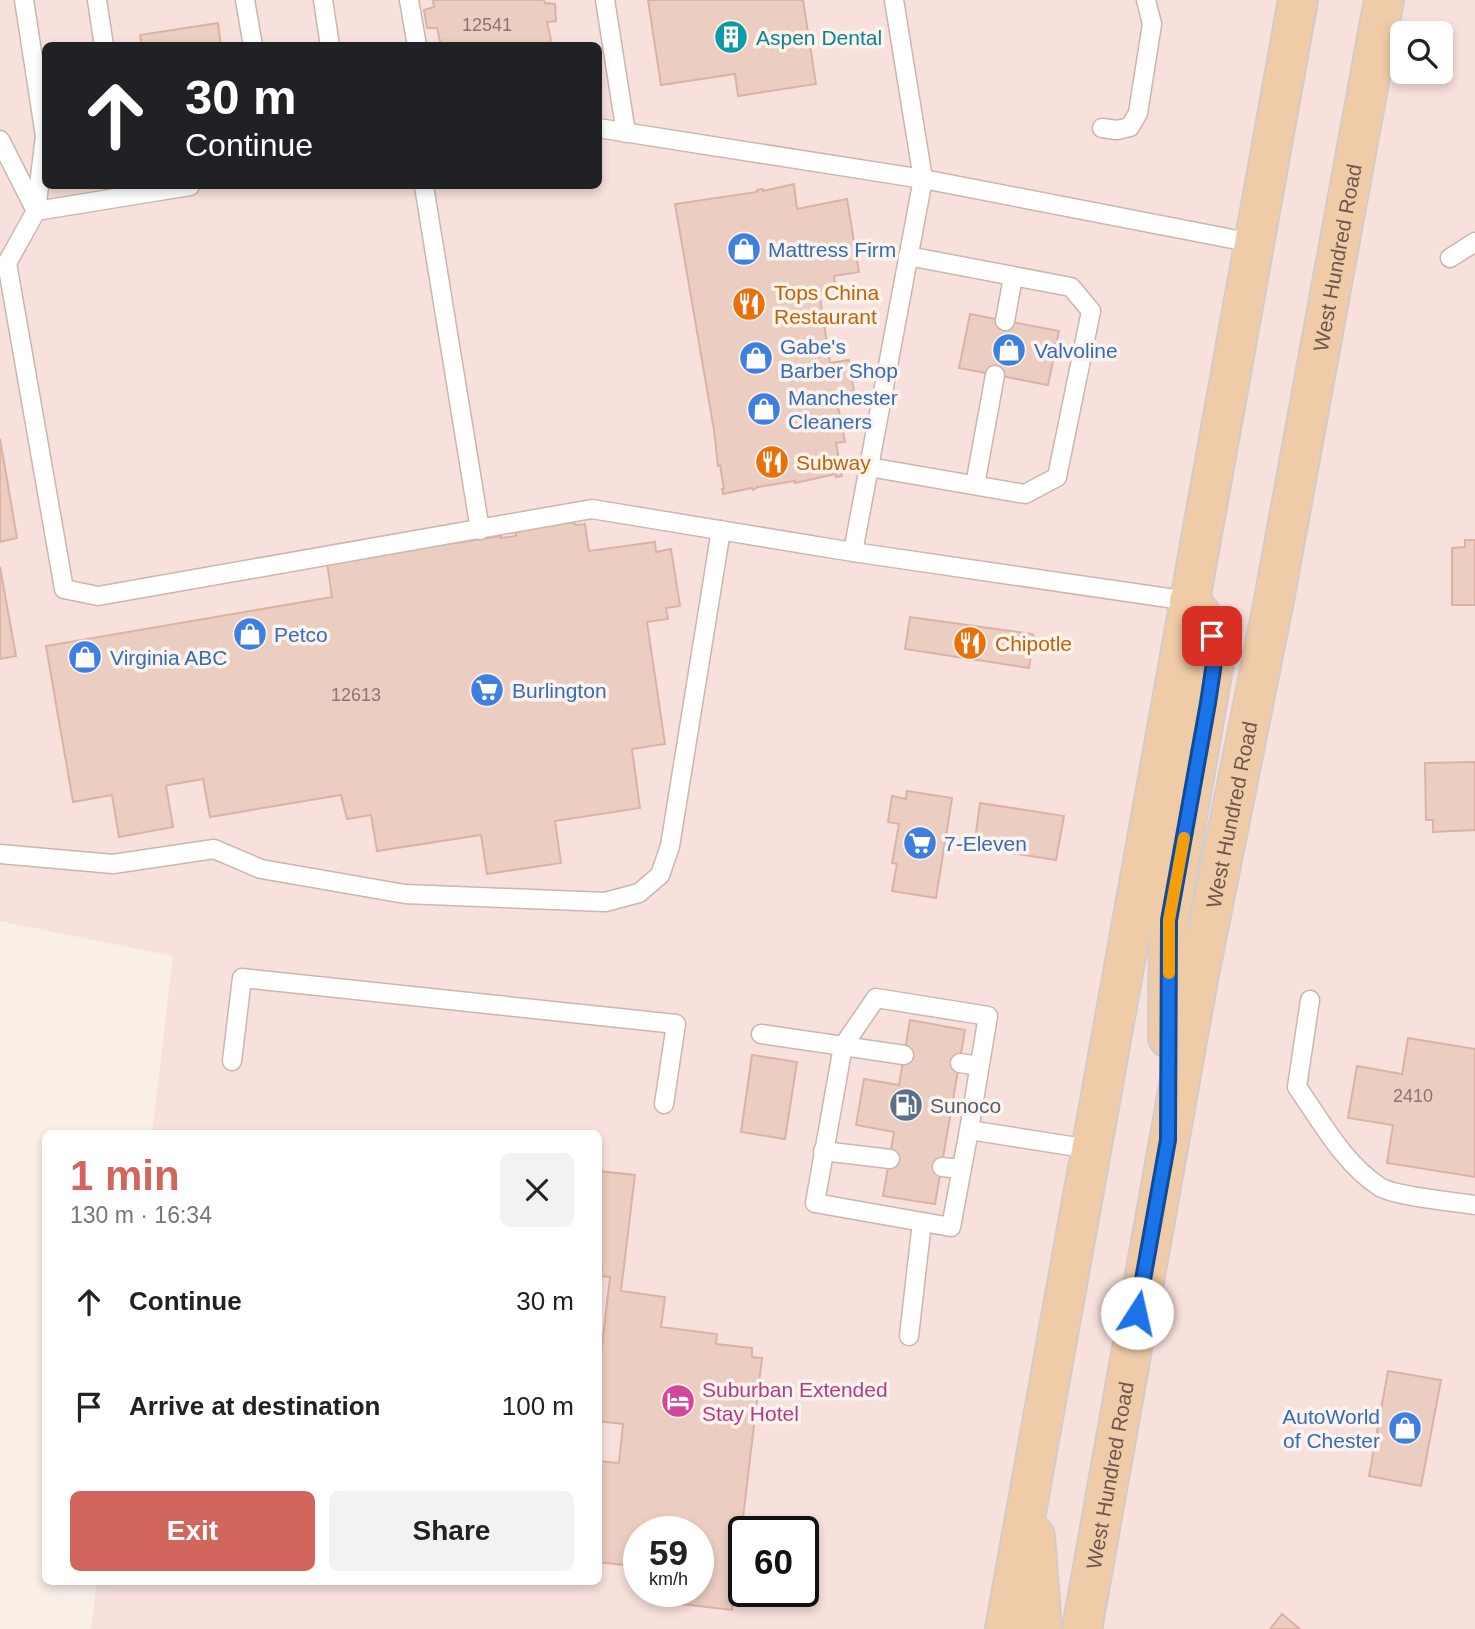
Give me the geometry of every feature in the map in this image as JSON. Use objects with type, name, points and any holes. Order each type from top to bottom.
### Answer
[{"type":"main road","points":[[1005,1629],[1298,0]]},
{"type":"main road","name":"West Hundred Road","points":[[1084,1628],[1200,965],[1273,605],[1384,0]]},
{"type":"main road","points":[[1168,1140],[1169,920],[1214,663],[1212,636],[1203,615],[1189,600]]},
{"type":"main road","points":[[1030,1485],[1042,1629]]},
{"type":"lane","points":[[24,0],[42,117]]},
{"type":"lane","points":[[97,0],[103,42]]},
{"type":"lane","points":[[245,0],[252,42]]},
{"type":"lane","points":[[323,0],[329,42]]},
{"type":"lane","points":[[409,0],[416,42]]},
{"type":"lane","points":[[605,0],[626,133]]},
{"type":"lane","points":[[853,552],[923,179],[894,0]]},
{"type":"lane","points":[[1102,128],[1117,130],[1130,127],[1138,113],[1152,24],[1146,0]]},
{"type":"lane","points":[[602,129],[923,179],[1253,243]]},
{"type":"lane","points":[[0,140],[36,211]]},
{"type":"lane","points":[[42,161],[36,211],[8,263],[64,589],[98,596],[592,509],[853,552],[1189,600]]},
{"type":"lane","points":[[36,211],[126,191],[152,189]]},
{"type":"lane","points":[[424,189],[480,530]]},
{"type":"lane","points":[[1450,258],[1475,242]]},
{"type":"lane","points":[[869,467],[1025,494],[1057,477],[1091,311],[1071,287],[908,256]]},
{"type":"lane","points":[[1005,321],[1013,276]]},
{"type":"lane","points":[[975,485],[995,375]]},
{"type":"lane","points":[[0,854],[113,864],[214,849],[261,869],[405,894],[605,902],[639,893],[660,875],[670,846],[721,530]]},
{"type":"lane","points":[[232,1060],[243,978],[676,1024],[664,1104]]},
{"type":"lane","points":[[876,998],[988,1016],[979,1066],[951,1227],[816,1203],[843,1046],[876,998]]},
{"type":"lane","points":[[1310,1000],[1297,1087],[1347,1158],[1381,1188],[1475,1205]]},
{"type":"lane","points":[[761,1034],[904,1055]]},
{"type":"lane","points":[[960,1063],[979,1066]]},
{"type":"lane","points":[[969,1130],[1090,1149]]},
{"type":"lane","points":[[823,1151],[890,1159]]},
{"type":"lane","points":[[942,1167],[961,1170]]},
{"type":"lane","points":[[909,1336],[922,1222]]},
{"type":"shaded area","points":[[0,0],[1475,0],[1475,1629],[91,1629],[97,1585],[602,1585],[602,1130],[152,1130],[173,956],[0,921]]},
{"type":"building","points":[[433,0],[544,0],[545,3],[555,4],[556,21],[547,22],[550,42],[440,42],[437,28],[427,28],[424,10],[434,7]]},
{"type":"building","name":"Aspen Dental","points":[[648,0],[803,0],[816,84],[738,96],[735,74],[661,85]]},
{"type":"building","points":[[218,23],[220,42],[141,42],[140,35]]},
{"type":"building","points":[[794,184],[797,209],[847,199],[859,272],[834,276],[836,290],[819,292],[830,363],[849,360],[855,398],[837,401],[845,442],[836,443],[842,476],[836,477],[836,474],[723,494],[675,204]]},
{"type":"building","name":"Valvoline","points":[[970,314],[1059,331],[1048,385],[959,368]]},
{"type":"building","points":[[0,439],[17,538],[0,542]]},
{"type":"building","points":[[572,522],[576,525],[585,524],[589,551],[655,542],[656,552],[671,549],[680,606],[666,608],[668,619],[647,622],[665,744],[632,749],[640,808],[555,821],[561,863],[487,874],[481,835],[377,851],[371,815],[347,819],[341,795],[210,817],[203,779],[169,785],[166,786],[173,827],[119,837],[112,795],[73,802],[46,646],[332,597],[327,562],[516,536],[515,531]]},
{"type":"building","points":[[1465,540],[1475,540],[1475,605],[1452,605],[1452,548],[1465,547]]},
{"type":"building","points":[[0,567],[16,656],[0,659]]},
{"type":"building","name":"Chipotle","points":[[910,617],[1032,634],[1034,636],[1029,668],[905,649]]},
{"type":"building","points":[[1475,762],[1475,830],[1433,832],[1433,820],[1426,820],[1425,763]]},
{"type":"building","name":"7-Eleven","points":[[907,791],[952,798],[936,898],[892,891],[897,864],[892,863],[899,824],[888,822],[892,796],[906,799]]},
{"type":"building","points":[[980,803],[1064,816],[1056,860],[974,847]]},
{"type":"building","name":"Sunoco","points":[[910,1020],[965,1030],[935,1204],[883,1196],[894,1132],[856,1125],[864,1079],[899,1085]]},
{"type":"building","points":[[1408,1038],[1475,1049],[1475,1177],[1387,1163],[1393,1125],[1348,1118],[1357,1066],[1402,1074]]},
{"type":"building","points":[[752,1055],[797,1062],[785,1139],[741,1132]]},
{"type":"building","name":"Suburban Extended Stay Hotel","points":[[602,1171],[635,1175],[621,1291],[665,1297],[661,1327],[717,1334],[716,1344],[752,1348],[752,1357],[762,1358],[743,1516],[728,1516],[728,1607],[732,1607],[732,1610],[707,1607],[714,1607],[714,1516],[623,1516],[623,1565],[602,1562],[602,1461],[619,1463],[623,1424],[602,1421],[602,1346],[610,1277],[602,1276]]},
{"type":"building","name":"AutoWorld of Chester","points":[[1388,1371],[1441,1380],[1421,1486],[1369,1476]]},
{"type":"building","points":[[1282,1614],[1300,1629],[1270,1629]]},
{"type":"slow traffic","points":[[1169,973],[1169,920],[1184,838]]},
{"type":"place","name":"Aspen Dental","points":[[731,37]]},
{"type":"place","name":"Mattress Firm","points":[[744,249]]},
{"type":"place","name":"Tops China Restaurant","points":[[749,304]]},
{"type":"place","name":"Valvoline","points":[[1009,350]]},
{"type":"place","name":"Gabe's Barber Shop","points":[[756,358]]},
{"type":"place","name":"Manchester Cleaners","points":[[764,409]]},
{"type":"place","name":"Subway","points":[[772,462]]},
{"type":"place","name":"Petco","points":[[250,634]]},
{"type":"place","name":"Chipotle","points":[[970,643]]},
{"type":"place","name":"Virginia ABC","points":[[85,657]]},
{"type":"place","name":"Burlington","points":[[487,690]]},
{"type":"place","name":"7-Eleven","points":[[920,843]]},
{"type":"place","name":"Sunoco","points":[[906,1105]]},
{"type":"place","name":"Suburban Extended Stay Hotel","points":[[678,1401]]},
{"type":"place","name":"AutoWorld of Chester","points":[[1405,1428]]},
{"type":"route","points":[[1137,1313],[1168,1140],[1169,920],[1208,703],[1214,663],[1212,636]]}]
